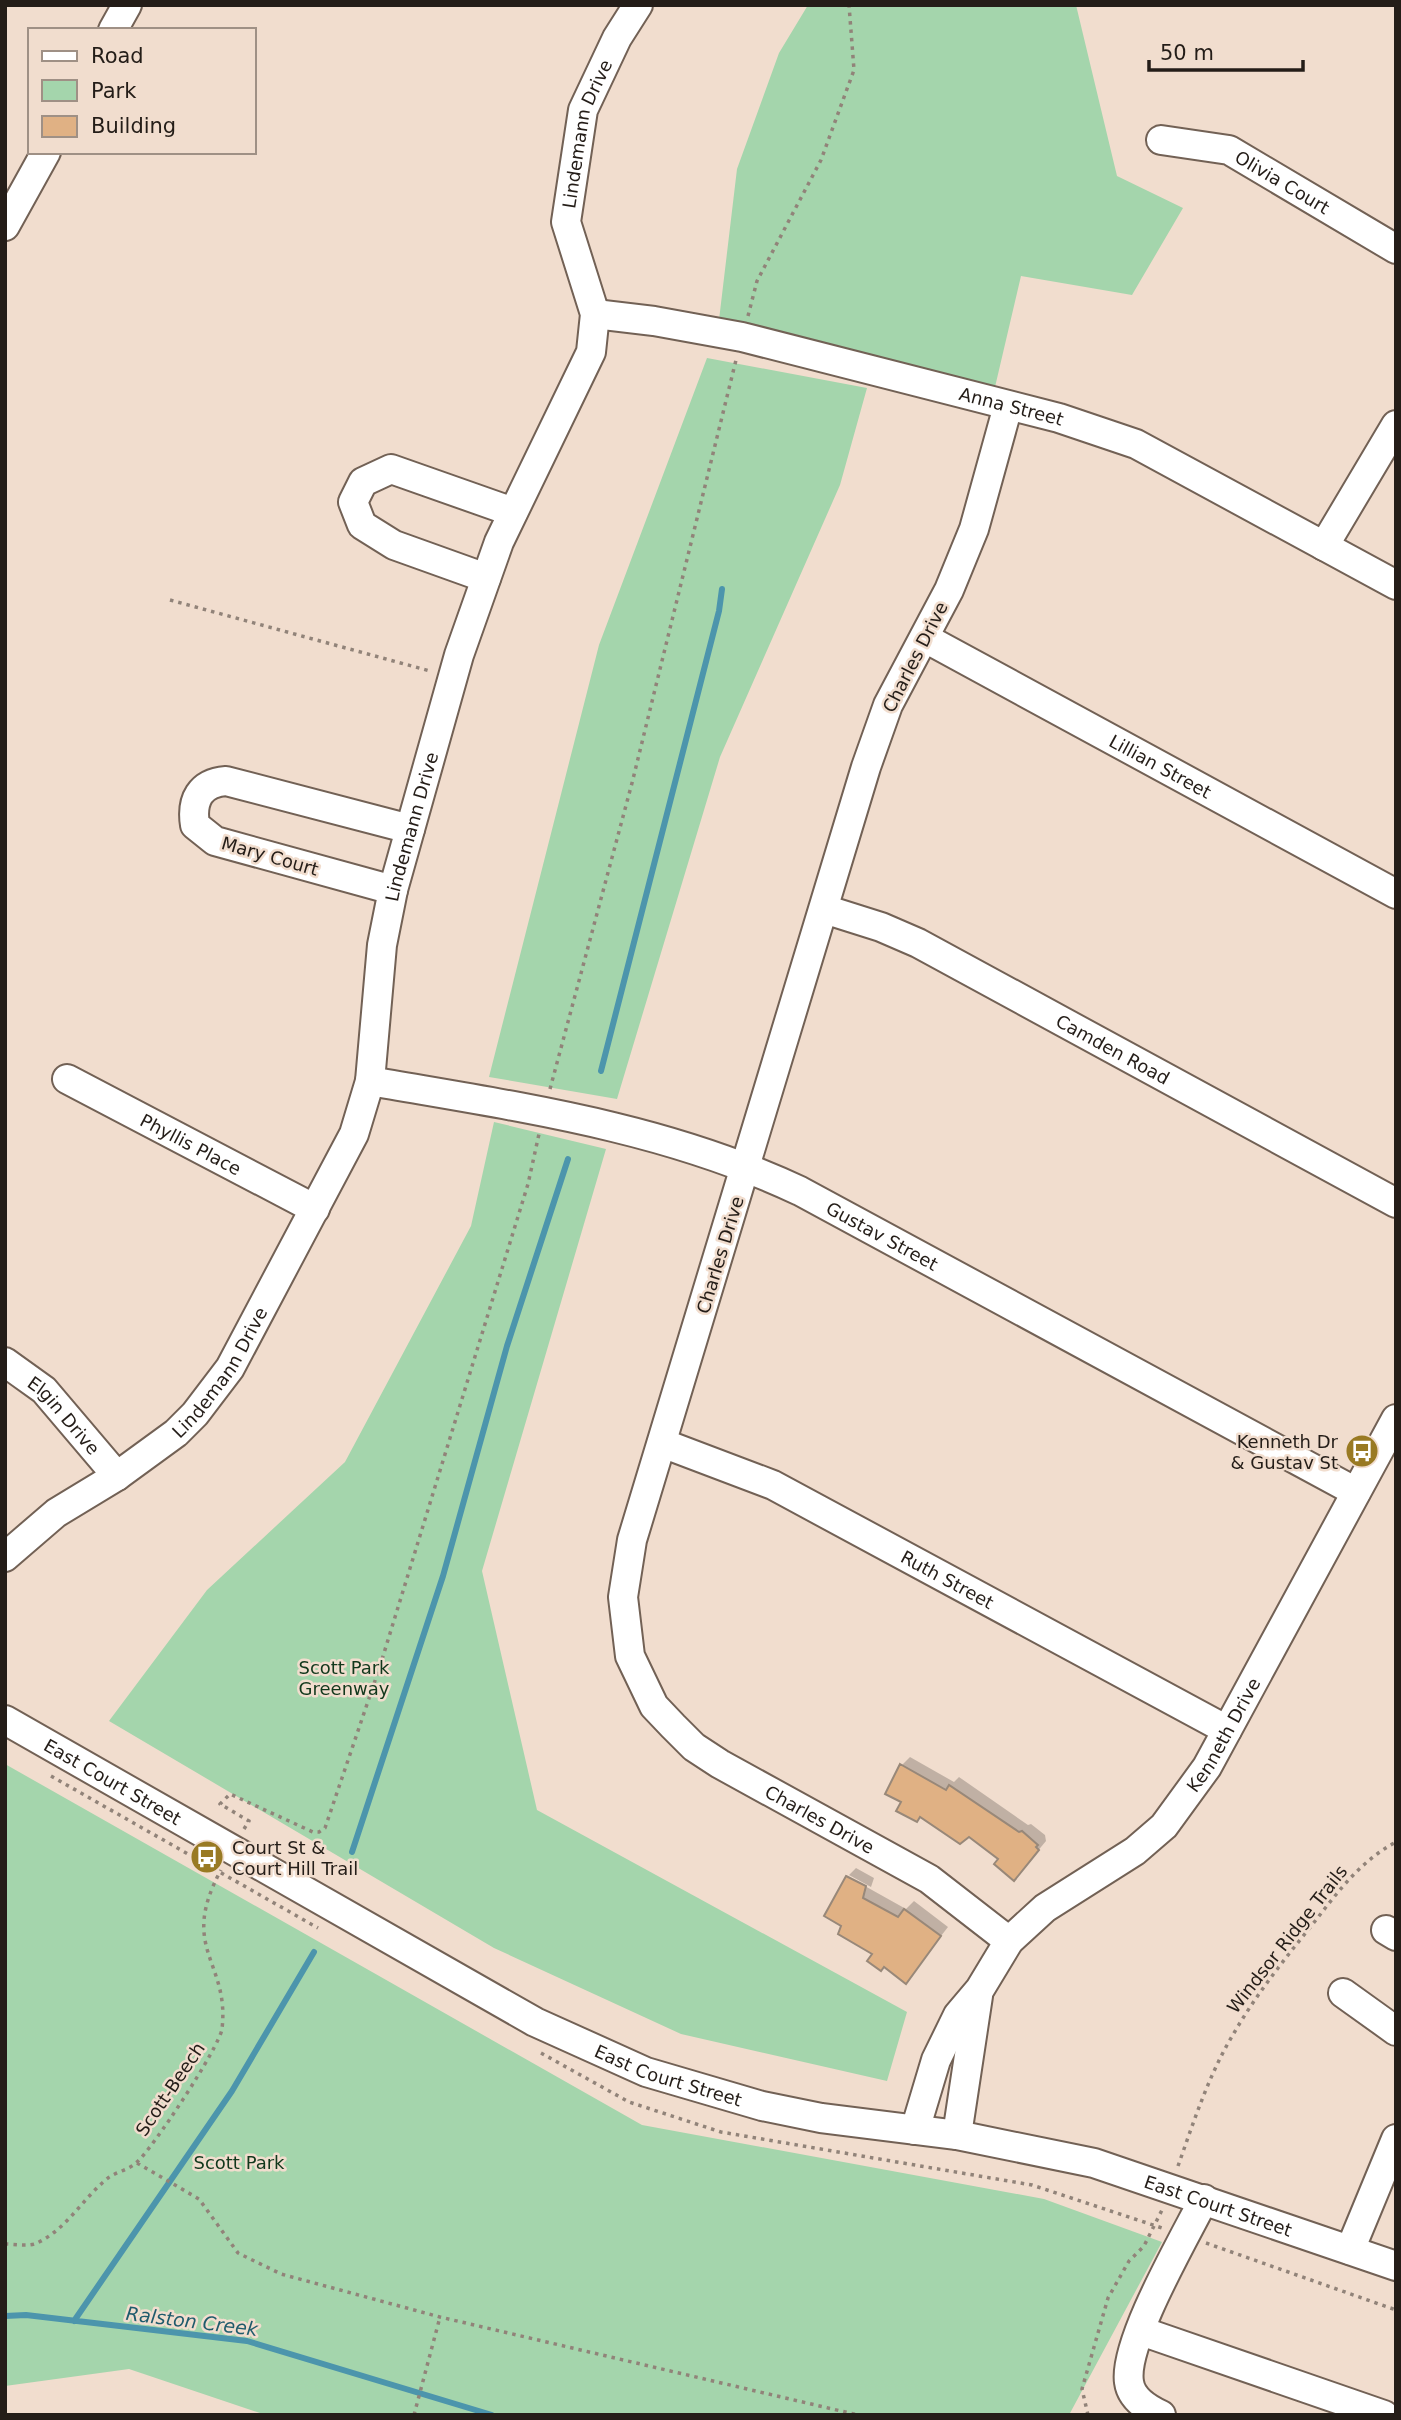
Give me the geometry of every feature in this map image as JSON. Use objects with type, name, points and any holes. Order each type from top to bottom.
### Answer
[{"type":"street","points":[[114,28],[127,5]]},
{"type":"street","name":"Lindemann Drive","points":[[5,1557],[56,1513],[117,1476],[176,1433],[218,1386],[354,1134],[370,1081],[382,945],[393,890],[453,677],[486,578],[513,512],[590,352],[595,314],[566,222],[583,110],[617,38],[638,5]]},
{"type":"street","name":"Olivia Court","points":[[1161,140],[1229,150],[1396,249]]},
{"type":"street","points":[[5,226],[45,154]]},
{"type":"street","name":"Anna Street","points":[[595,314],[654,321],[742,337],[1009,405],[1136,444],[1396,585]]},
{"type":"street","name":"Charles Drive","points":[[1009,405],[974,529],[949,590],[888,705],[632,1540],[624,1573],[623,1598],[630,1656],[654,1706],[694,1747],[929,1879],[1009,1941]]},
{"type":"street","points":[[1324,546],[1396,425]]},
{"type":"street","points":[[486,578],[394,545],[362,525],[353,502],[363,482],[391,469],[513,512]]},
{"type":"street","name":"Lillian Street","points":[[925,638],[1396,894]]},
{"type":"street","name":"Mary Court","points":[[393,890],[215,841],[195,825],[192,811],[195,798],[203,788],[213,782],[226,781],[410,829]]},
{"type":"street","name":"Camden Road","points":[[824,909],[881,927],[918,943],[1396,1203]]},
{"type":"street","name":"Phyllis Place","points":[[67,1079],[315,1209]]},
{"type":"street","name":"Gustav Street","points":[[370,1081],[544,1111],[631,1130],[693,1147],[747,1167],[800,1191],[1356,1492]]},
{"type":"street","name":"Elgin Drive","points":[[5,1362],[44,1390],[58,1404],[117,1476]]},
{"type":"street","name":"Kenneth Drive","points":[[915,2130],[936,2060],[958,2015],[980,1989],[1009,1941],[1045,1908],[1135,1851],[1164,1826],[1207,1767],[1396,1419]]},
{"type":"street","name":"Ruth Street","points":[[662,1443],[773,1485],[1227,1730]]},
{"type":"street","name":"East Court Street","points":[[5,1720],[535,2022],[601,2053],[703,2091],[762,2106],[821,2118],[957,2135],[1094,2163],[1396,2266]]},
{"type":"street","name":"Kenneth Drive","points":[[957,2135],[980,1989]]},
{"type":"street","points":[[1343,1993],[1396,2031]]},
{"type":"street","points":[[1350,2250],[1396,2139]]},
{"type":"street","points":[[1161,2415],[1144,2406],[1129,2385],[1128,2372],[1141,2331],[1204,2199]]},
{"type":"street","points":[[1141,2331],[1384,2415]]},
{"type":"path","points":[[544,1111],[632,783],[757,281],[821,160],[855,71],[849,5]]},
{"type":"path","points":[[170,600],[453,677]]},
{"type":"path","name":"Scott-Beech","points":[[5,2244],[35,2244],[69,2219],[108,2178],[137,2163],[209,2061],[221,2032],[221,1997],[203,1944],[203,1925],[209,1892],[225,1863],[227,1846],[240,1837],[248,1821],[220,1804],[230,1794],[313,1832],[324,1828],[380,1666],[520,1210],[544,1111]]},
{"type":"path","points":[[41,1771],[219,1874]]},
{"type":"path","name":"Windsor Ridge Trails","points":[[1088,2415],[1083,2389],[1108,2298],[1129,2261],[1144,2246],[1156,2226],[1196,2111],[1233,2033],[1336,1894],[1373,1854],[1396,1842]]},
{"type":"path","points":[[137,2163],[199,2199],[237,2253],[281,2274],[440,2317],[858,2415]]},
{"type":"path","points":[[414,2415],[440,2317]]},
{"type":"green space","points":[[808,5],[1076,5],[1117,176],[1183,208],[1132,295],[1021,276],[995,387],[719,320],[737,169],[779,53]]},
{"type":"green space","points":[[707,358],[867,388],[840,485],[720,757],[617,1099],[489,1077],[599,645]]},
{"type":"green space","name":"Scott Park Greenway","points":[[494,1122],[606,1149],[482,1571],[537,1810],[907,2012],[887,2081],[681,2034],[494,1948],[109,1721],[207,1590],[345,1462],[471,1226]]},
{"type":"green space","name":"Scott Park","points":[[5,1764],[642,2125],[1044,2199],[1162,2242],[1069,2415],[266,2415],[129,2369],[5,2386]]},
{"type":"building","points":[[900,1764],[946,1790],[949,1785],[1019,1832],[1022,1831],[1038,1845],[1036,1847],[1039,1850],[1014,1881],[994,1864],[998,1859],[969,1837],[960,1844],[920,1817],[917,1822],[896,1811],[901,1802],[885,1794]]},
{"type":"building","points":[[846,1876],[866,1886],[863,1898],[898,1917],[904,1909],[941,1936],[906,1984],[884,1967],[881,1971],[867,1961],[872,1954],[838,1934],[841,1926],[824,1916]]},
{"type":"waterway","points":[[601,1071],[719,611],[722,589]]},
{"type":"waterway","points":[[352,1852],[443,1576],[507,1346],[568,1159]]},
{"type":"waterway","points":[[74,2321],[232,2091],[314,1952]]},
{"type":"waterway","name":"Ralston Creek","points":[[5,2316],[26,2315],[247,2341],[492,2415]]},
{"type":"place","name":"Kenneth Dr & Gustav St","points":[[1362,1451]]},
{"type":"place","name":"Court St & Court Hill Trail","points":[[207,1857]]}]
